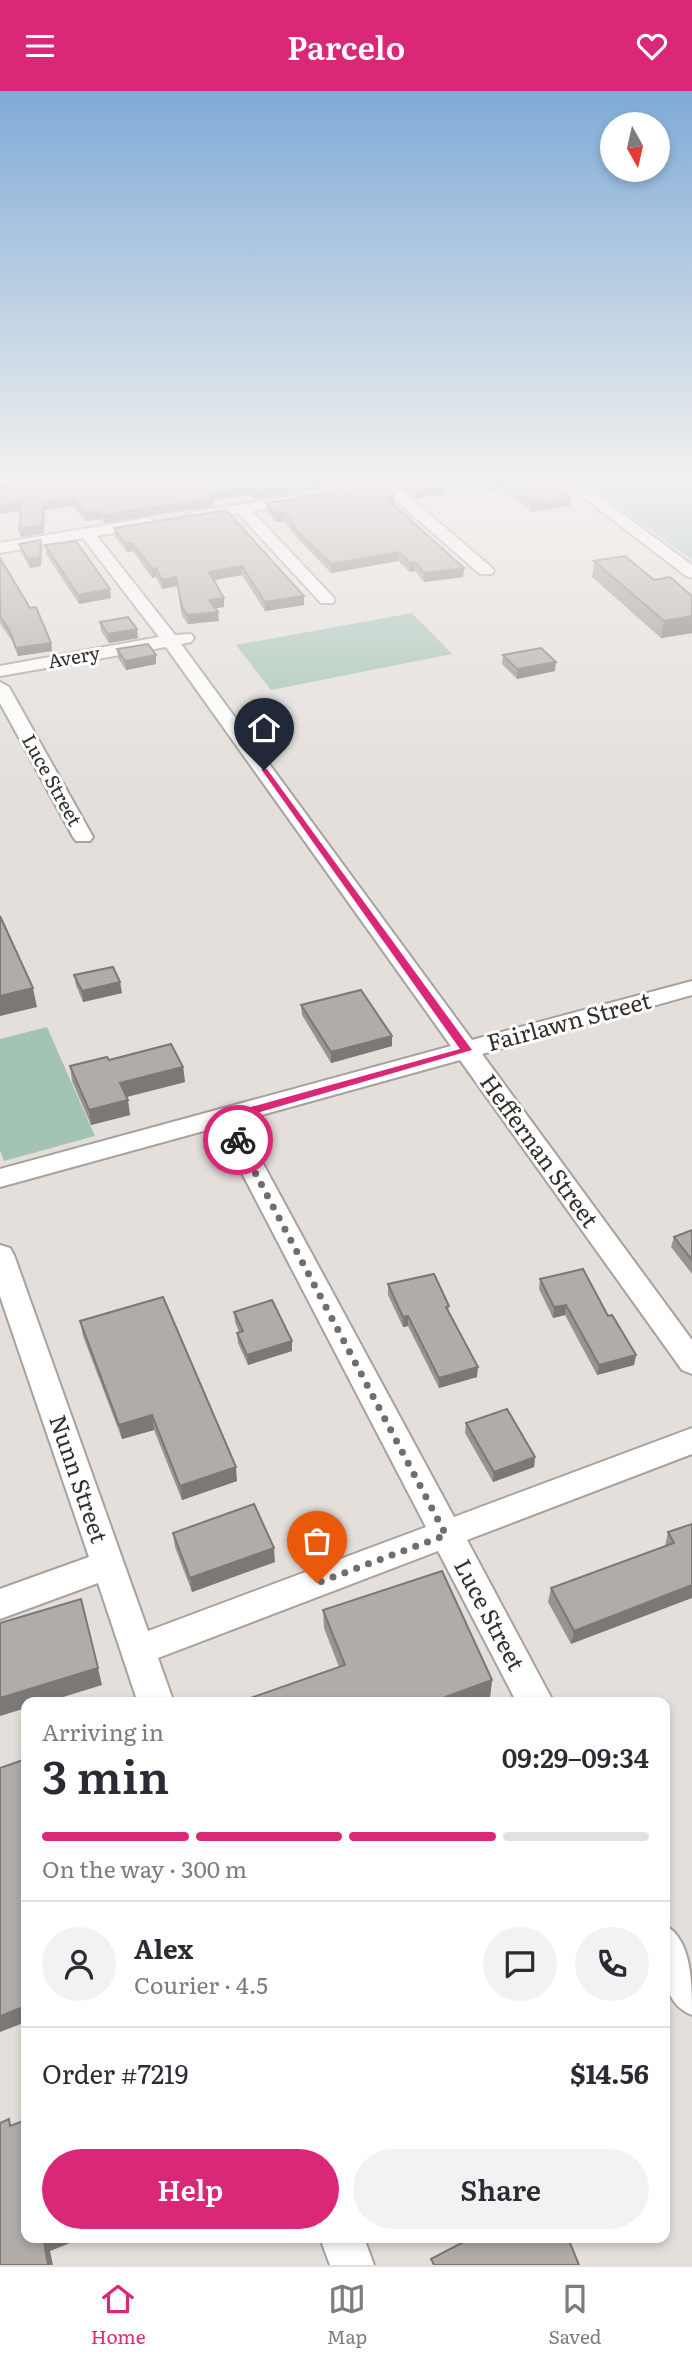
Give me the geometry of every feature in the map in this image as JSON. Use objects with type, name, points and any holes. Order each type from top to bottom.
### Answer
[{"type":"street","name":"Heffernan Street","points":[[130,581],[180,639],[466,1050],[692,1362]]},
{"type":"street","points":[[310,581],[327,600]]},
{"type":"street","name":"Avery","points":[[0,671],[180,639]]},
{"type":"street","name":"Luce Street","points":[[0,687],[83,837]]},
{"type":"street","name":"Fairlawn Street","points":[[0,1178],[466,1050],[689,992]]},
{"type":"street","name":"Luce Street","points":[[226,1118],[533,1697]]},
{"type":"street","name":"Nunn Street","points":[[0,1255],[154,1697]]},
{"type":"street","points":[[138,1650],[692,1441]]},
{"type":"street","points":[[0,1604],[108,1565]]},
{"type":"street","points":[[670,1954],[692,1995]]},
{"type":"street","points":[[344,2243],[352,2265]]},
{"type":"green space","points":[[412,613],[452,654],[271,690],[236,645]]},
{"type":"green space","points":[[47,1027],[95,1136],[4,1161],[0,1150],[0,1039]]},
{"type":"building","points":[[0,581],[14,581],[30,608],[36,607],[51,643],[16,648],[0,616]]},
{"type":"building","points":[[69,581],[105,581],[110,589],[78,595]]},
{"type":"building","points":[[177,581],[214,581],[224,598],[209,600],[218,612],[187,615],[182,607]]},
{"type":"building","points":[[252,581],[291,581],[304,596],[265,602]]},
{"type":"building","points":[[618,581],[675,581],[692,596],[692,616],[664,621]]},
{"type":"building","points":[[128,617],[137,629],[108,634],[100,622]]},
{"type":"building","points":[[148,644],[156,655],[125,661],[117,649]]},
{"type":"building","points":[[541,648],[556,662],[517,669],[503,655]]},
{"type":"building","points":[[0,916],[33,988],[0,996]]},
{"type":"building","points":[[113,967],[120,982],[82,991],[74,975]]},
{"type":"building","points":[[361,990],[392,1036],[331,1052],[301,1005]]},
{"type":"building","points":[[171,1044],[183,1067],[120,1083],[128,1100],[89,1110],[70,1066],[107,1057],[109,1060]]},
{"type":"building","points":[[692,1230],[692,1260],[674,1237]]},
{"type":"building","points":[[583,1269],[608,1316],[612,1315],[636,1355],[599,1365],[566,1305],[554,1307],[540,1279]]},
{"type":"building","points":[[434,1274],[449,1306],[446,1307],[478,1367],[439,1378],[408,1316],[403,1317],[388,1284]]},
{"type":"building","points":[[163,1297],[236,1467],[180,1486],[152,1415],[119,1425],[80,1321]]},
{"type":"building","points":[[272,1300],[292,1341],[247,1355],[237,1333],[243,1331],[234,1312]]},
{"type":"building","points":[[507,1409],[535,1457],[494,1472],[466,1423]]},
{"type":"building","points":[[254,1504],[274,1548],[190,1578],[173,1533]]},
{"type":"building","points":[[692,1524],[692,1585],[574,1631],[551,1588],[674,1543],[668,1532]]},
{"type":"building","points":[[442,1571],[492,1680],[445,1697],[253,1697],[345,1665],[323,1610]]},
{"type":"building","points":[[81,1599],[98,1668],[0,1698],[0,1623]]},
{"type":"building","points":[[21,1761],[21,2008],[0,2016],[0,1768]]},
{"type":"building","points":[[9,2119],[10,2126],[21,2122],[21,2243],[44,2243],[48,2265],[0,2265],[0,2123]]},
{"type":"building","points":[[461,2243],[570,2243],[579,2265],[434,2265],[431,2259]]},
{"type":"way so far","points":[[238,1140],[446,1535],[317,1583]]},
{"type":"route","points":[[238,1140],[226,1118],[466,1050],[264,770]]}]
